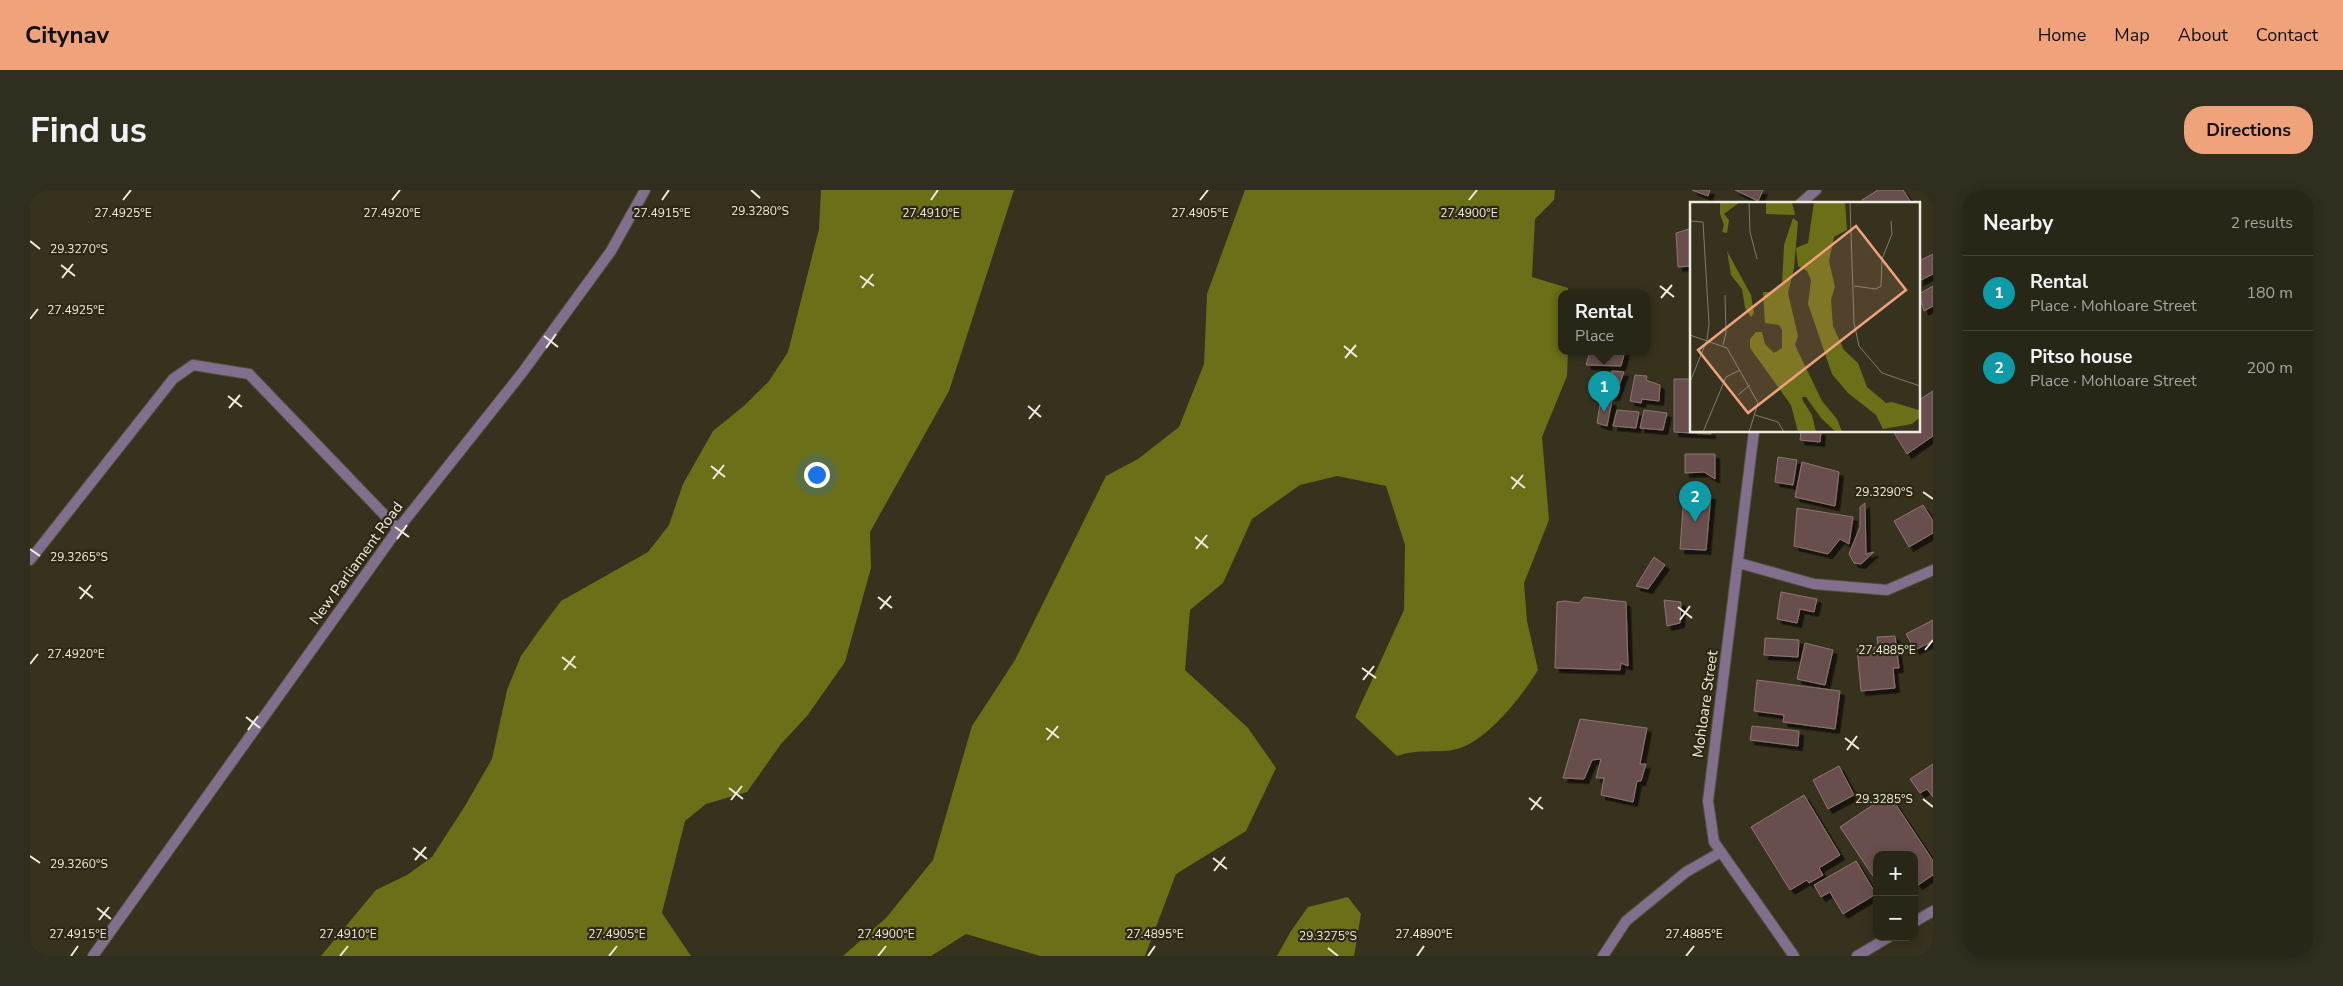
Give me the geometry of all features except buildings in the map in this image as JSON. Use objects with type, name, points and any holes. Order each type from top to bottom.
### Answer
[{"type":"street","name":"New Parliament Road","points":[[93,956],[398,528],[522,373],[611,251],[645,190]]},
{"type":"street","points":[[1802,202],[1816,190]]},
{"type":"street","points":[[30,560],[173,379],[193,364],[249,374],[398,528]]},
{"type":"street","name":"Mohloare Street","points":[[1754,432],[1708,801],[1714,842],[1794,956]]},
{"type":"street","points":[[1739,563],[1814,584],[1887,590],[1933,570]]},
{"type":"street","points":[[1603,956],[1626,921],[1686,872],[1722,852]]},
{"type":"street","points":[[1918,920],[1933,911]]},
{"type":"street","points":[[1857,956],[1882,941]]},
{"type":"shaded area","points":[[821,190],[1014,190],[949,391],[870,532],[871,568],[845,662],[807,716],[781,744],[747,792],[706,804],[685,821],[662,913],[691,956],[321,956],[376,890],[407,875],[432,857],[465,806],[492,759],[507,690],[521,656],[561,601],[648,552],[669,525],[683,484],[713,431],[745,405],[769,381],[788,352],[819,229]]},
{"type":"shaded area","points":[[1245,190],[1555,190],[1554,200],[1535,219],[1532,277],[1568,288],[1568,290],[1558,290],[1558,355],[1568,355],[1567,376],[1542,437],[1549,520],[1524,583],[1527,621],[1538,670],[1503,716],[1480,737],[1469,744],[1457,749],[1413,752],[1397,756],[1355,717],[1404,610],[1405,545],[1386,486],[1337,476],[1300,485],[1252,519],[1223,583],[1190,610],[1185,670],[1248,728],[1276,768],[1246,831],[1176,874],[1145,956],[1040,956],[966,934],[931,956],[843,956],[886,918],[933,860],[972,726],[1015,660],[1106,476],[1138,459],[1179,427],[1204,364],[1207,294]]},
{"type":"shaded area","points":[[1348,897],[1361,914],[1354,956],[1277,956],[1291,931],[1308,907]]},
{"type":"place","name":"Rental","points":[[1604,412]]},
{"type":"place","name":"Pitso house","points":[[1695,522]]}]
